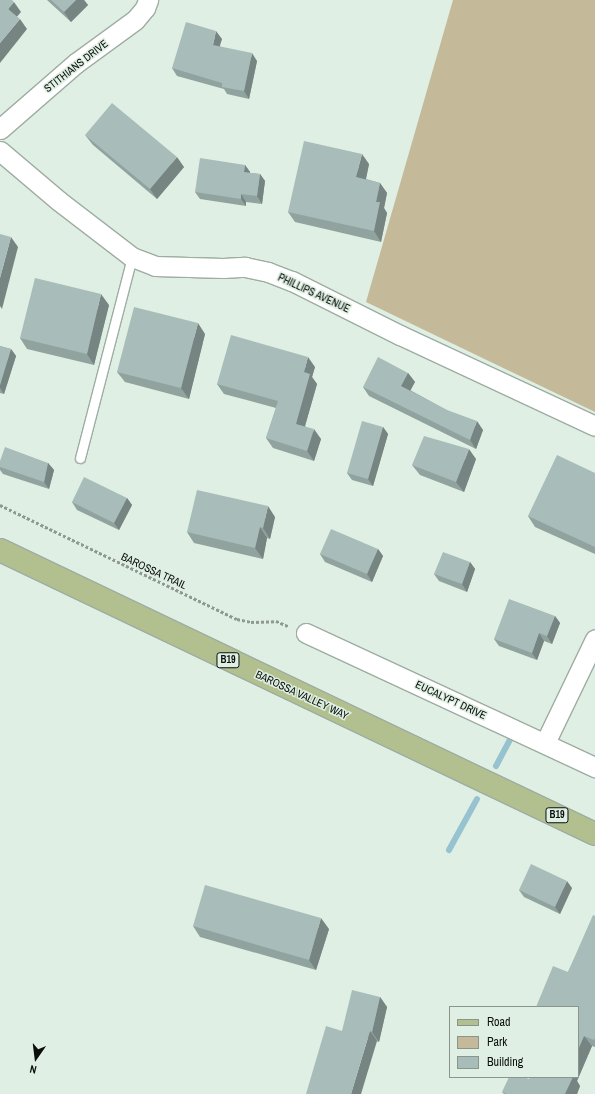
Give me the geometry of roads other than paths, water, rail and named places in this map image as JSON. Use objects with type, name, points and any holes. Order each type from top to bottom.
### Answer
[{"type":"main road","name":"BAROSSA VALLEY WAY","points":[[0,550],[595,834]]},
{"type":"street","name":"STITHIANS DRIVE","points":[[0,129],[76,63],[135,20],[145,8],[148,0]]},
{"type":"street","name":"PHILLIPS AVENUE","points":[[0,151],[59,201],[132,257],[155,266],[223,268],[245,267],[268,272],[292,280],[400,335],[595,426]]},
{"type":"street","name":"EUCALYPT DRIVE","points":[[306,633],[595,767]]},
{"type":"street","points":[[545,743],[595,639]]},
{"type":"lane","points":[[80,458],[132,257]]},
{"type":"waterway","points":[[496,766],[511,738]]},
{"type":"waterway","points":[[449,850],[477,799]]}]
